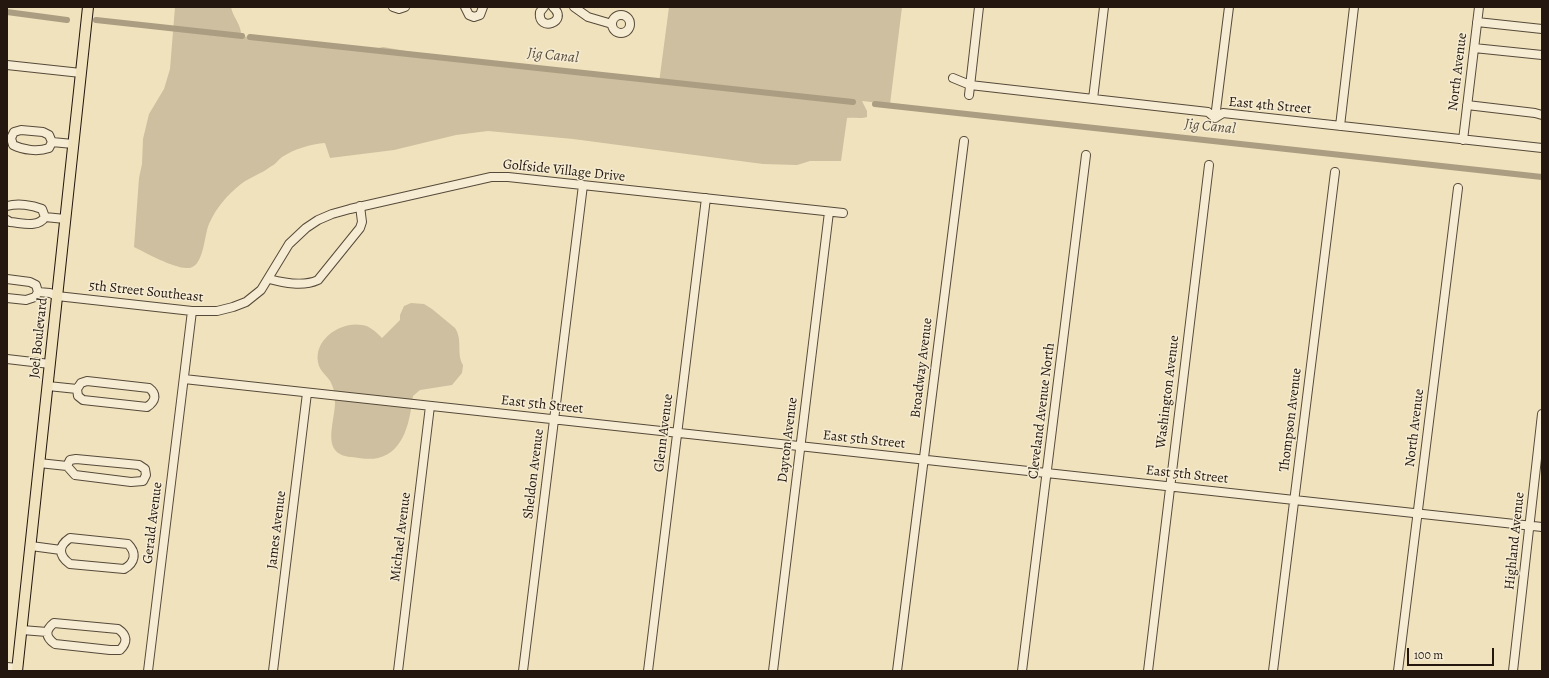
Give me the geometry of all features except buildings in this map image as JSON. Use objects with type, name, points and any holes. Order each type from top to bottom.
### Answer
[{"type":"main road","name":"Joel Boulevard","points":[[17,670],[88,7]]},
{"type":"street","points":[[393,7],[399,9],[404,7]]},
{"type":"street","points":[[465,7],[468,15],[474,17],[480,15],[483,7]]},
{"type":"street","points":[[544,7],[541,9],[539,15],[541,21],[546,24],[552,23],[556,20],[558,14],[555,8]]},
{"type":"street","points":[[574,7],[588,17],[612,24]]},
{"type":"street","points":[[969,95],[979,7]]},
{"type":"street","points":[[1093,99],[1104,7]]},
{"type":"street","points":[[1215,118],[1229,7]]},
{"type":"street","points":[[1340,126],[1354,7]]},
{"type":"street","name":"North Avenue","points":[[1464,140],[1479,7]]},
{"type":"street","points":[[1477,22],[1542,29]]},
{"type":"street","points":[[1474,48],[1542,56]]},
{"type":"street","points":[[7,65],[81,73]]},
{"type":"street","name":"East 4th Street","points":[[953,78],[970,86],[1208,112],[1215,118],[1223,113],[1542,148]]},
{"type":"street","points":[[1467,105],[1542,115]]},
{"type":"street","points":[[21,130],[43,132],[49,135],[52,142],[49,148],[43,150],[19,148],[13,145],[11,138],[14,132],[21,130]]},
{"type":"street","name":"Broadway Avenue","points":[[898,671],[964,141]]},
{"type":"street","points":[[52,142],[73,144]]},
{"type":"street","name":"Cleveland Avenue North","points":[[1022,671],[1086,155]]},
{"type":"street","name":"Washington Avenue","points":[[1148,671],[1210,165]]},
{"type":"street","name":"Thompson Avenue","points":[[1273,671],[1335,172]]},
{"type":"street","name":"Golfside Village Drive","points":[[269,279],[284,251],[294,238],[318,220],[332,214],[360,206],[491,177],[508,177],[843,213]]},
{"type":"street","name":"Sheldon Avenue","points":[[523,671],[583,185]]},
{"type":"street","name":"North Avenue","points":[[1398,671],[1458,188]]},
{"type":"street","name":"Glenn Avenue","points":[[648,671],[706,198]]},
{"type":"street","points":[[7,206],[13,204],[36,206],[42,209],[45,217]]},
{"type":"street","points":[[269,279],[304,284],[318,280],[360,228],[362,222],[360,206]]},
{"type":"street","name":"Dayton Avenue","points":[[773,671],[829,212]]},
{"type":"street","points":[[45,217],[65,218]]},
{"type":"street","points":[[7,220],[10,222],[36,224],[42,222],[45,217]]},
{"type":"street","points":[[7,279],[30,282],[36,285],[38,292],[35,297],[26,300],[7,298]]},
{"type":"street","name":"5th Street Southeast","points":[[38,292],[50,293],[57,296],[192,311],[217,311],[240,305],[256,294],[269,279]]},
{"type":"street","name":"Gerald Avenue","points":[[148,671],[192,311]]},
{"type":"street","points":[[7,359],[50,364]]},
{"type":"street","name":"East 5th Street","points":[[184,379],[1542,527]]},
{"type":"street","points":[[87,381],[149,388],[153,392],[155,398],[152,403],[147,406],[116,404],[83,400],[78,396],[76,389],[81,383],[87,381]]},
{"type":"street","points":[[48,386],[76,389]]},
{"type":"street","name":"James Avenue","points":[[273,671],[307,393]]},
{"type":"street","name":"Michael Avenue","points":[[398,671],[430,406]]},
{"type":"street","name":"Highland Avenue","points":[[1513,671],[1542,414]]},
{"type":"street","points":[[39,463],[67,466],[75,475],[131,482],[143,481],[146,475],[145,469],[139,465],[76,459],[70,460],[67,466]]},
{"type":"street","points":[[70,538],[79,538],[128,544],[134,555],[130,566],[124,569],[115,569],[70,564],[63,559],[60,550],[64,542],[70,538]]},
{"type":"street","points":[[30,546],[60,550]]},
{"type":"street","points":[[54,623],[61,623],[118,629],[124,632],[126,639],[125,645],[120,650],[110,650],[55,644],[50,640],[47,632],[49,626],[54,623]]},
{"type":"street","points":[[22,630],[47,632]]},
{"type":"street","points":[[7,667],[17,670]]},
{"type":"shaded area","points":[[175,7],[231,7],[239,25],[241,36],[365,51],[383,47],[429,55],[659,83],[669,7],[902,7],[890,104],[862,101],[867,111],[867,117],[847,118],[841,161],[810,161],[797,165],[763,164],[573,139],[488,131],[456,135],[394,150],[330,158],[325,143],[303,147],[287,154],[263,172],[236,188],[222,202],[212,218],[207,229],[203,250],[197,263],[193,267],[182,268],[153,257],[134,247],[143,139],[149,114],[164,89],[170,69]]},
{"type":"shaded area","points":[[411,303],[424,304],[455,328],[459,337],[460,356],[463,365],[462,373],[452,385],[420,390],[413,396],[408,424],[400,442],[387,455],[378,458],[364,459],[341,455],[335,450],[332,443],[331,435],[335,408],[335,395],[331,382],[322,371],[318,362],[320,346],[331,333],[354,324],[368,327],[382,338],[400,320],[400,315],[404,306]]},
{"type":"waterway","points":[[7,12],[67,20]]},
{"type":"waterway","name":"Jig Canal","points":[[96,20],[242,36]]},
{"type":"waterway","name":"Jig Canal","points":[[250,37],[853,102]]},
{"type":"waterway","name":"Jig Canal","points":[[875,104],[1542,177]]}]
